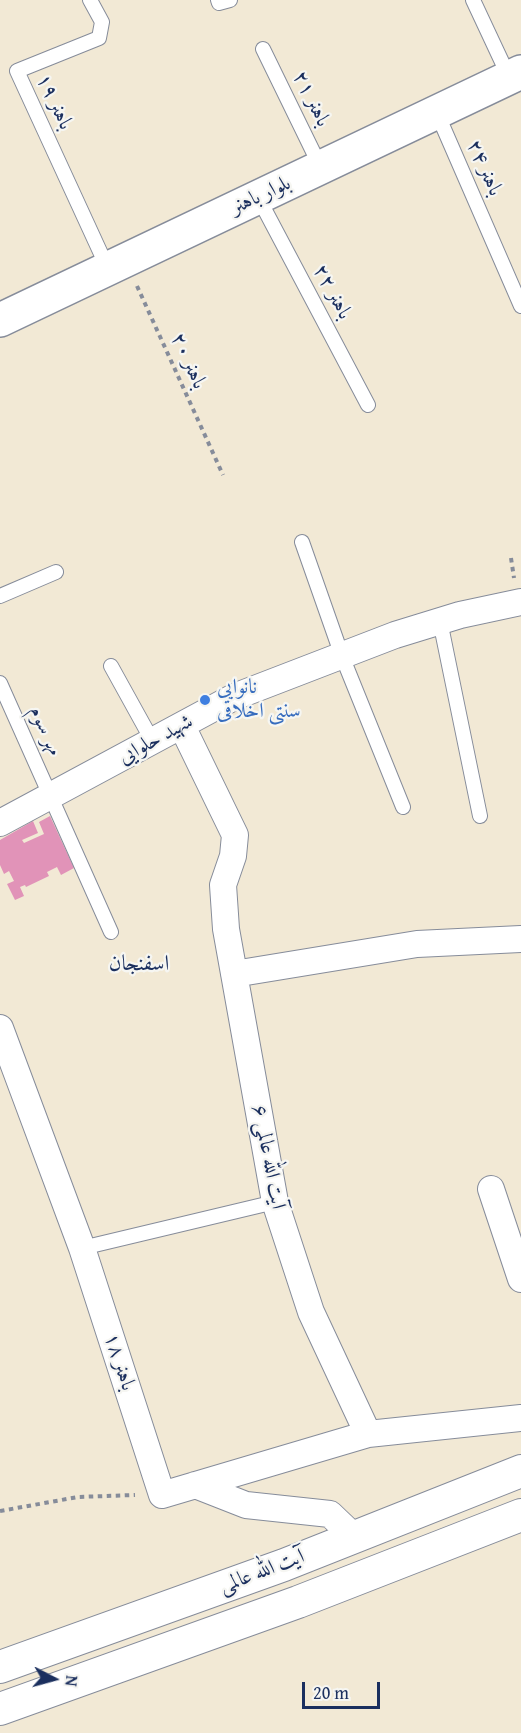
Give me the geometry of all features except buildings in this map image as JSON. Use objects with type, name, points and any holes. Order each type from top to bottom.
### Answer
[{"type":"main road","name":"بلوار باهنر","points":[[0,320],[515,75]]},
{"type":"street","name":"شهید حلوایی","points":[[0,823],[234,697],[440,621],[521,602]]},
{"type":"street","name":"آیت الله عالمی ۶","points":[[182,726],[235,836],[233,856],[223,885],[226,929],[275,1202],[311,1311],[368,1434]]},
{"type":"street","points":[[234,974],[417,944],[521,939]]},
{"type":"street","name":"باهنر ۱۸","points":[[0,1028],[82,1248],[162,1495]]},
{"type":"street","points":[[491,1189],[521,1279]]},
{"type":"street","points":[[162,1495],[368,1434],[521,1418]]},
{"type":"street","name":"آیت الله عالمی","points":[[0,1667],[284,1565],[521,1471]]},
{"type":"street","points":[[195,1485],[246,1505],[330,1514],[353,1536]]},
{"type":"street","name":"آیت الله عالمی","points":[[0,1709],[298,1602],[521,1515]]},
{"type":"street","points":[[284,1565],[298,1602]]},
{"type":"lane","name":"باهنر ۱۹","points":[[90,0],[102,22],[99,38],[17,71],[117,265]]},
{"type":"lane","points":[[218,0],[219,3],[230,0]]},
{"type":"lane","points":[[473,0],[515,75]]},
{"type":"lane","name":"باهنر ۲۱","points":[[263,49],[321,168]]},
{"type":"lane","name":"باهنر ۲۴","points":[[437,113],[521,306]]},
{"type":"lane","name":"باهنر ۲۲","points":[[258,197],[368,405]]},
{"type":"lane","points":[[302,542],[342,656],[403,807]]},
{"type":"lane","points":[[0,596],[56,572]]},
{"type":"lane","points":[[440,621],[480,816]]},
{"type":"lane","points":[[111,666],[153,742]]},
{"type":"lane","name":"مهر سوم","points":[[0,683],[111,932]]},
{"type":"lane","points":[[82,1248],[275,1202]]},
{"type":"path","name":"باهنر ۲۰","points":[[117,265],[223,475]]},
{"type":"path","points":[[0,1511],[78,1497],[119,1494],[162,1495]]},
{"type":"place","name":"نانوایی سنتی اخلاقی","points":[[205,700]]},
{"type":"district","name":"اسفنجان","points":[[139,964]]}]
